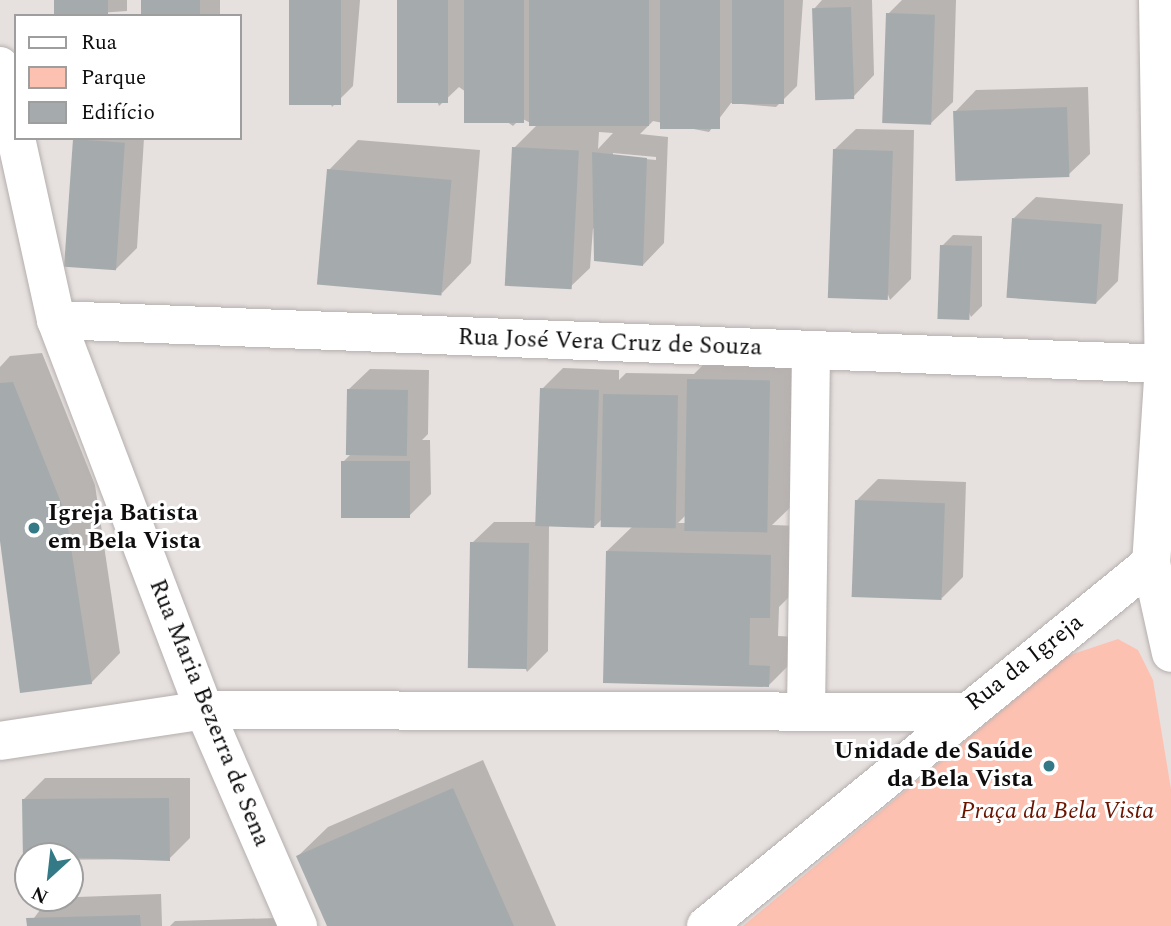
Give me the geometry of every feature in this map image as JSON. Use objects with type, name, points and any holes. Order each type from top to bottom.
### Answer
[{"type":"street","points":[[1158,0],[1164,64],[1166,462],[1151,564],[1171,653]]},
{"type":"street","name":"Rua Maria Bezerra de Sena","points":[[0,66],[14,129]]},
{"type":"street","name":"Rua Maria Bezerra de Sena","points":[[16,140],[56,320],[204,710],[298,926]]},
{"type":"street","name":"Rua José Vera Cruz de Souza","points":[[56,320],[1164,364]]},
{"type":"street","points":[[806,711],[811,351]]},
{"type":"street","name":"Rua da Igreja","points":[[706,926],[962,712],[1151,564]]},
{"type":"street","points":[[0,741],[204,710],[962,712]]},
{"type":"green space","name":"Praça da Bela Vista","points":[[1118,639],[1138,650],[1153,680],[1171,789],[1171,926],[743,926],[1067,656]]},
{"type":"building","points":[[54,0],[108,0],[108,14],[54,14]]},
{"type":"building","points":[[141,0],[200,0],[200,14],[141,14]]},
{"type":"building","points":[[289,0],[341,0],[341,105],[289,105]]},
{"type":"building","points":[[397,0],[448,0],[448,103],[397,103]]},
{"type":"building","points":[[464,0],[524,0],[524,123],[464,123]]},
{"type":"building","points":[[529,0],[649,0],[649,126],[529,126]]},
{"type":"building","points":[[660,0],[720,0],[720,129],[660,129]]},
{"type":"building","points":[[732,0],[784,0],[784,104],[732,104]]},
{"type":"building","points":[[851,7],[854,99],[815,100],[812,8]]},
{"type":"building","points":[[886,13],[935,15],[931,125],[882,123]]},
{"type":"building","points":[[1067,107],[1069,177],[956,181],[953,111]]},
{"type":"building","points":[[73,140],[125,143],[116,270],[64,267]]},
{"type":"building","points":[[512,147],[579,151],[572,289],[505,286]]},
{"type":"building","points":[[833,149],[893,151],[888,300],[828,298]]},
{"type":"building","points":[[592,152],[647,158],[643,266],[594,261]]},
{"type":"building","points":[[327,169],[452,180],[441,295],[317,285]]},
{"type":"building","points":[[1012,218],[1102,224],[1096,304],[1006,298]]},
{"type":"building","points":[[940,245],[972,246],[969,320],[937,319]]},
{"type":"building","points":[[687,379],[770,380],[767,532],[684,531]]},
{"type":"building","name":"Igreja Batista em Bela Vista","points":[[13,382],[66,515],[92,684],[20,693],[0,541],[0,383]]},
{"type":"building","points":[[540,388],[599,390],[594,528],[535,526]]},
{"type":"building","points":[[347,389],[408,390],[407,456],[346,455]]},
{"type":"building","points":[[603,394],[678,395],[676,528],[601,527]]},
{"type":"building","points":[[341,461],[410,461],[410,518],[341,518]]},
{"type":"building","points":[[855,500],[945,503],[942,600],[852,597]]},
{"type":"building","points":[[470,542],[529,543],[527,669],[468,668]]},
{"type":"building","points":[[606,551],[771,555],[770,618],[750,618],[749,665],[770,666],[769,687],[603,683]]},
{"type":"building","points":[[453,788],[514,926],[327,926],[296,856]]},
{"type":"building","points":[[169,798],[170,861],[84,858],[84,842],[23,842],[22,799]]},
{"type":"building","points":[[140,915],[141,926],[27,926],[26,918]]},
{"type":"place","name":"Igreja Batista em Bela Vista","points":[[34,528]]},
{"type":"place","name":"Unidade de Saúde da Bela Vista","points":[[1049,766]]}]
